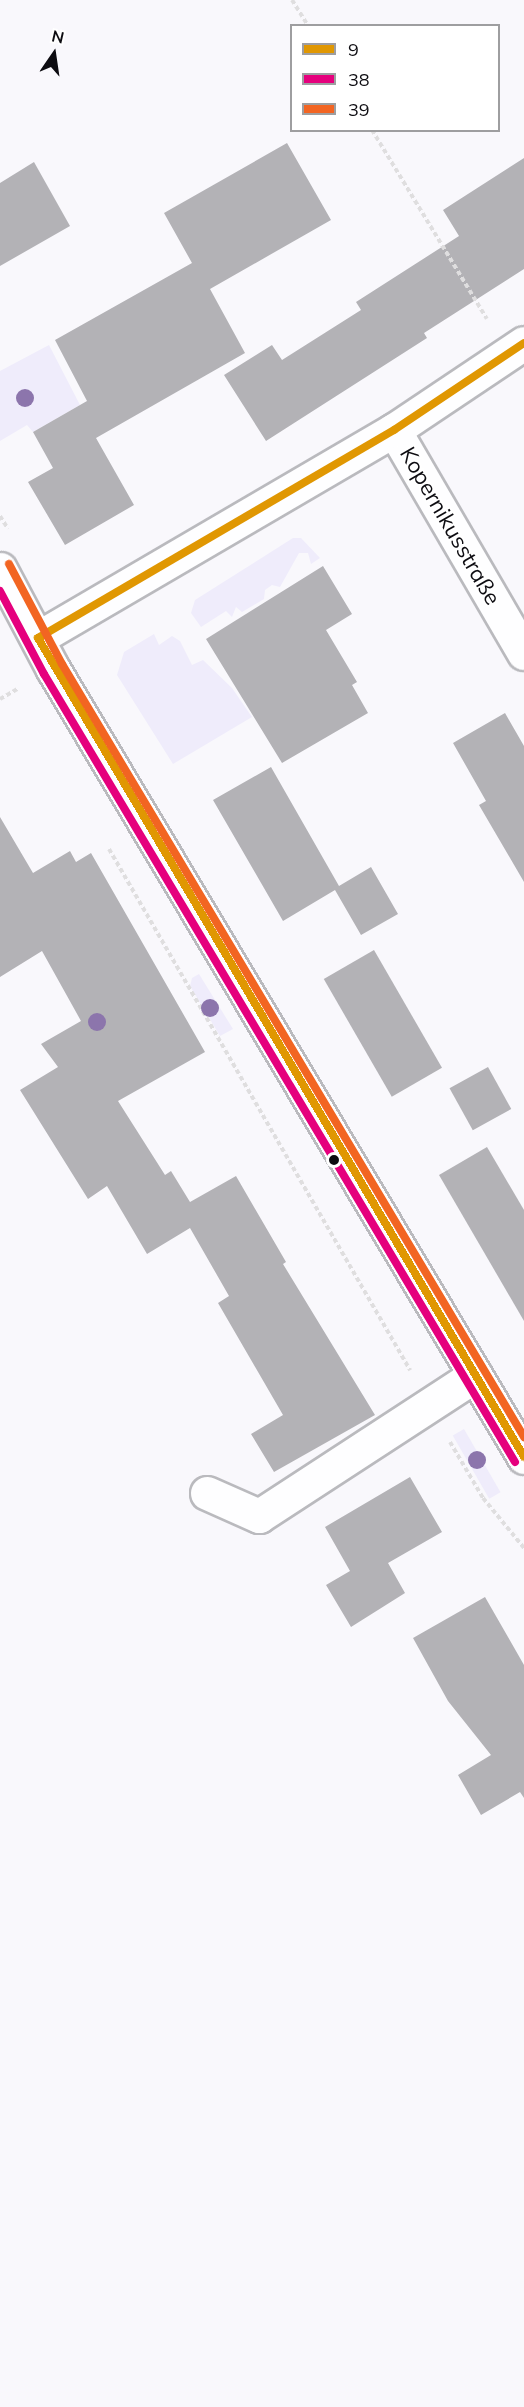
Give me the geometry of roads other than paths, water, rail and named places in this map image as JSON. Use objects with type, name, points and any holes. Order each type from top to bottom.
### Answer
[{"type":"street","points":[[38,638],[394,430],[516,348]]},
{"type":"street","name":"Kopernikusstraße","points":[[394,430],[524,653]]},
{"type":"street","points":[[0,569],[53,669],[524,1457]]},
{"type":"street","points":[[207,1492],[259,1516],[475,1375]]}]
